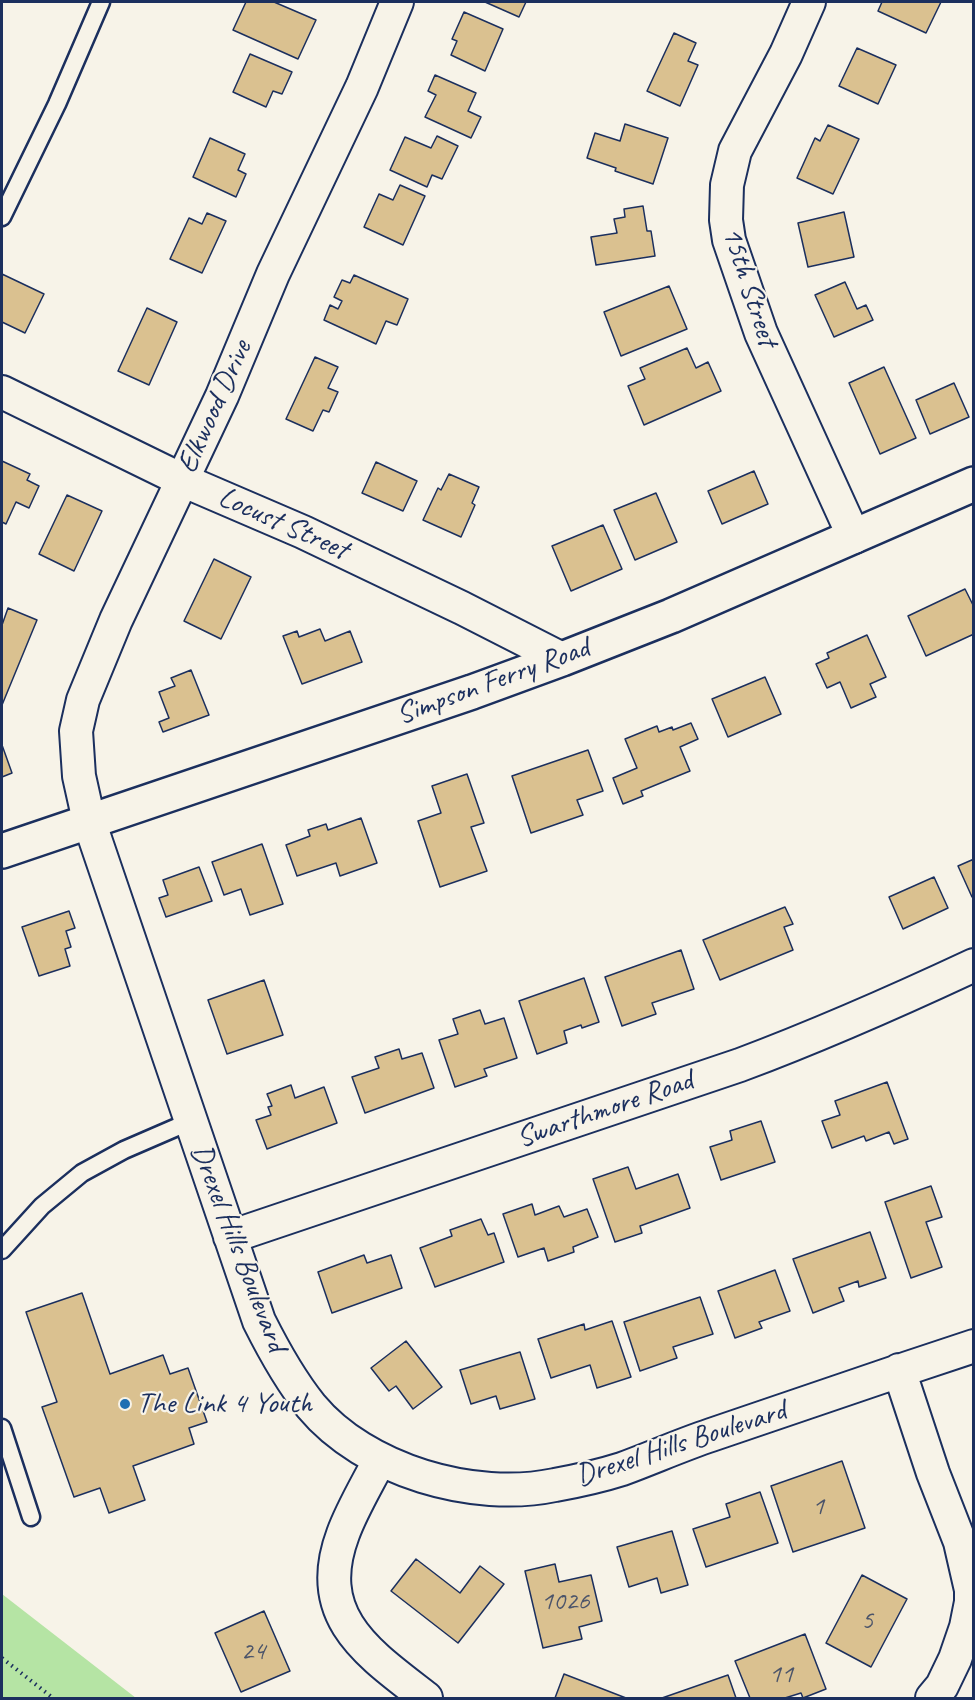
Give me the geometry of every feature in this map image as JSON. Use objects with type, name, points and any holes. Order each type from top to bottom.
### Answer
[{"type":"main road","name":"Simpson Ferry Road","points":[[2,850],[472,692],[562,659],[671,616],[974,484]]},
{"type":"street","name":"Elkwood Drive","points":[[89,821],[79,776],[76,731],[83,700],[116,620],[222,396],[273,274],[362,87],[397,2]]},
{"type":"street","name":"15th Street","points":[[809,2],[786,54],[735,151],[728,185],[726,220],[729,240],[760,333],[854,537]]},
{"type":"street","name":"Locust Street","points":[[2,392],[182,480],[303,532],[562,659]]},
{"type":"street","name":"Drexel Hills Boulevard","points":[[89,821],[259,1321],[282,1366],[312,1407],[339,1434],[380,1459],[423,1476],[463,1487],[505,1491],[554,1486],[620,1469],[695,1440],[974,1346]]},
{"type":"street","name":"Swarthmore Road","points":[[230,1238],[740,1065],[797,1044],[900,1000],[974,965]]},
{"type":"street","points":[[899,1370],[933,1473],[960,1542],[970,1590],[966,1627],[956,1659],[942,1686],[932,1698]]},
{"type":"street","points":[[380,1459],[344,1531],[336,1554],[334,1585],[338,1606],[346,1625],[357,1639],[383,1665],[426,1698]]},
{"type":"lane","points":[[2,217],[57,104],[101,2]]},
{"type":"lane","points":[[2,1250],[42,1206],[82,1173],[124,1150],[190,1121]]},
{"type":"lane","points":[[2,1428],[31,1517]]},
{"type":"path","points":[[2,1658],[53,1698]]},
{"type":"green space","points":[[2,1594],[136,1698],[2,1698]]},
{"type":"building","points":[[246,2],[274,2],[316,20],[298,59],[233,30]]},
{"type":"building","points":[[485,2],[526,2],[519,17]]},
{"type":"building","points":[[882,2],[941,2],[926,33],[878,11]]},
{"type":"building","points":[[464,12],[503,29],[485,71],[451,55],[457,41],[452,39]]},
{"type":"building","points":[[674,33],[696,43],[688,61],[698,65],[680,106],[647,91]]},
{"type":"building","points":[[857,48],[896,65],[878,104],[839,86]]},
{"type":"building","points":[[250,54],[292,72],[282,94],[273,91],[266,107],[233,92]]},
{"type":"building","points":[[435,75],[476,93],[468,111],[481,117],[471,138],[425,117],[436,95],[428,91]]},
{"type":"building","points":[[625,124],[668,138],[653,184],[615,171],[616,168],[587,158],[595,133],[620,141]]},
{"type":"building","points":[[828,125],[859,139],[833,194],[797,178],[815,138],[820,141]]},
{"type":"building","points":[[437,136],[458,146],[442,179],[432,175],[427,187],[390,170],[405,137],[431,148]]},
{"type":"building","points":[[210,138],[245,154],[238,170],[246,174],[236,197],[193,177]]},
{"type":"building","points":[[400,185],[425,196],[403,245],[364,227],[379,194],[393,200]]},
{"type":"building","points":[[643,206],[647,231],[651,231],[655,256],[596,265],[591,237],[617,233],[614,219],[625,217],[624,209]]},
{"type":"building","points":[[844,212],[854,257],[808,267],[798,223]]},
{"type":"building","points":[[207,213],[226,221],[202,273],[170,259],[189,218],[202,224]]},
{"type":"building","points":[[2,274],[44,294],[25,333],[2,322]]},
{"type":"building","points":[[354,275],[408,299],[397,325],[386,321],[376,344],[324,320],[330,305],[338,309],[342,301],[334,297],[342,280],[350,283]]},
{"type":"building","points":[[845,282],[857,309],[866,305],[873,320],[834,337],[815,295]]},
{"type":"building","points":[[669,286],[687,329],[621,356],[604,312]]},
{"type":"building","points":[[147,308],[177,322],[149,385],[118,371]]},
{"type":"building","points":[[687,348],[696,368],[708,362],[721,391],[644,425],[628,386],[645,379],[640,368]]},
{"type":"building","points":[[315,357],[338,367],[328,388],[338,392],[329,412],[323,410],[313,431],[286,419]]},
{"type":"building","points":[[884,367],[916,438],[880,454],[849,383]]},
{"type":"building","points":[[954,383],[969,417],[930,434],[916,400]]},
{"type":"building","points":[[2,461],[30,474],[27,480],[39,486],[29,508],[16,502],[6,524],[2,522]]},
{"type":"building","points":[[376,462],[417,481],[403,511],[362,493]]},
{"type":"building","points":[[754,471],[768,504],[722,524],[708,491]]},
{"type":"building","points":[[449,474],[479,487],[472,503],[475,505],[461,537],[423,520],[438,488],[441,490]]},
{"type":"building","points":[[656,493],[677,542],[635,560],[614,510]]},
{"type":"building","points":[[67,495],[102,511],[74,571],[39,554]]},
{"type":"building","points":[[603,525],[622,569],[571,591],[552,546]]},
{"type":"building","points":[[214,559],[251,577],[221,639],[184,621]]},
{"type":"building","points":[[965,589],[974,607],[974,634],[926,656],[908,616]]},
{"type":"building","points":[[8,608],[37,620],[2,705],[2,625]]},
{"type":"building","points":[[320,629],[325,641],[350,631],[362,662],[302,684],[283,636],[297,631],[299,637]]},
{"type":"building","points":[[867,635],[886,677],[870,684],[876,697],[851,708],[840,682],[827,688],[816,664],[829,658],[827,653]]},
{"type":"building","points":[[191,670],[209,715],[163,732],[159,722],[169,718],[159,692],[175,686],[171,678]]},
{"type":"building","points":[[765,677],[781,714],[728,737],[712,699]]},
{"type":"building","points":[[691,723],[698,739],[680,747],[690,771],[641,791],[643,796],[623,804],[613,778],[637,768],[625,739],[657,726],[659,732],[672,727],[673,730]]},
{"type":"building","points":[[2,745],[12,773],[2,777]]},
{"type":"building","points":[[588,750],[603,791],[577,800],[583,815],[531,833],[512,776]]},
{"type":"building","points":[[467,774],[484,823],[471,827],[487,871],[440,887],[418,821],[441,813],[432,786]]},
{"type":"building","points":[[361,818],[377,863],[340,876],[336,863],[297,876],[286,845],[310,836],[308,830],[326,824],[328,830]]},
{"type":"building","points":[[262,844],[283,904],[250,915],[241,889],[224,895],[212,862]]},
{"type":"building","points":[[974,859],[974,896],[972,897],[958,866]]},
{"type":"building","points":[[199,867],[212,901],[166,917],[159,898],[168,895],[163,880]]},
{"type":"building","points":[[934,877],[948,908],[903,929],[889,897]]},
{"type":"building","points":[[785,907],[793,924],[784,927],[793,950],[720,980],[703,940]]},
{"type":"building","points":[[69,911],[75,928],[66,931],[71,947],[65,949],[70,966],[39,976],[22,927]]},
{"type":"building","points":[[681,950],[694,989],[652,1003],[656,1014],[622,1026],[605,977]]},
{"type":"building","points":[[584,978],[599,1022],[564,1031],[567,1043],[537,1054],[519,1001]]},
{"type":"building","points":[[264,980],[283,1035],[227,1054],[208,1000]]},
{"type":"building","points":[[480,1010],[485,1024],[504,1018],[517,1058],[484,1069],[487,1076],[455,1087],[439,1040],[458,1034],[453,1019]]},
{"type":"building","points":[[399,1049],[402,1059],[422,1053],[434,1088],[365,1113],[352,1077],[379,1068],[375,1057]]},
{"type":"building","points":[[887,1082],[908,1139],[894,1144],[889,1132],[866,1141],[864,1136],[832,1148],[822,1121],[840,1115],[835,1101]]},
{"type":"building","points":[[291,1085],[295,1098],[324,1087],[337,1123],[267,1149],[256,1120],[271,1115],[268,1107],[272,1106],[267,1094]]},
{"type":"building","points":[[761,1121],[775,1162],[721,1180],[710,1147],[732,1140],[730,1131]]},
{"type":"building","points":[[628,1167],[636,1189],[678,1174],[690,1208],[640,1226],[642,1233],[615,1242],[593,1179]]},
{"type":"building","points":[[931,1186],[942,1217],[926,1222],[942,1267],[911,1278],[885,1202]]},
{"type":"building","points":[[532,1204],[535,1215],[559,1206],[564,1217],[587,1209],[598,1237],[573,1247],[574,1252],[548,1261],[544,1248],[518,1257],[503,1214]]},
{"type":"building","points":[[481,1219],[488,1235],[494,1233],[504,1262],[435,1287],[420,1248],[452,1236],[450,1230]]},
{"type":"building","points":[[870,1232],[886,1278],[859,1287],[858,1281],[839,1288],[844,1301],[813,1313],[793,1259]]},
{"type":"building","points":[[364,1255],[367,1263],[391,1255],[402,1288],[332,1313],[318,1272]]},
{"type":"building","points":[[775,1270],[790,1311],[759,1322],[762,1328],[735,1338],[718,1291]]},
{"type":"building","name":"The Link 4 Youth","points":[[82,1293],[110,1374],[163,1355],[170,1374],[188,1368],[207,1422],[189,1428],[194,1444],[133,1466],[145,1500],[109,1513],[100,1488],[74,1497],[42,1407],[57,1402],[26,1312]]},
{"type":"building","points":[[700,1297],[713,1334],[673,1347],[677,1358],[640,1371],[624,1322]]},
{"type":"building","points":[[612,1321],[631,1377],[597,1388],[590,1365],[551,1378],[538,1339],[584,1324],[585,1330]]},
{"type":"building","points":[[406,1341],[442,1387],[413,1409],[396,1386],[389,1391],[371,1368]]},
{"type":"building","points":[[520,1352],[535,1399],[500,1409],[496,1396],[471,1404],[460,1370]]},
{"type":"building","points":[[842,1461],[865,1528],[793,1552],[771,1486]]},
{"type":"building","points":[[760,1492],[778,1543],[706,1567],[693,1529],[730,1517],[726,1504]]},
{"type":"building","points":[[672,1531],[688,1585],[661,1593],[657,1578],[629,1587],[617,1547]]},
{"type":"building","points":[[416,1559],[460,1593],[480,1566],[504,1584],[458,1643],[391,1591]]},
{"type":"building","points":[[555,1564],[559,1582],[591,1575],[602,1621],[579,1627],[582,1639],[543,1648],[525,1571]]},
{"type":"building","points":[[862,1575],[907,1599],[871,1667],[826,1643]]},
{"type":"building","points":[[264,1611],[290,1671],[241,1692],[215,1633]]},
{"type":"building","points":[[805,1634],[826,1689],[803,1698],[801,1693],[785,1698],[750,1698],[735,1661]]},
{"type":"building","points":[[564,1674],[626,1698],[555,1698]]},
{"type":"building","points":[[728,1675],[736,1698],[662,1698]]},
{"type":"place","name":"The Link 4 Youth","points":[[125,1404]]}]
